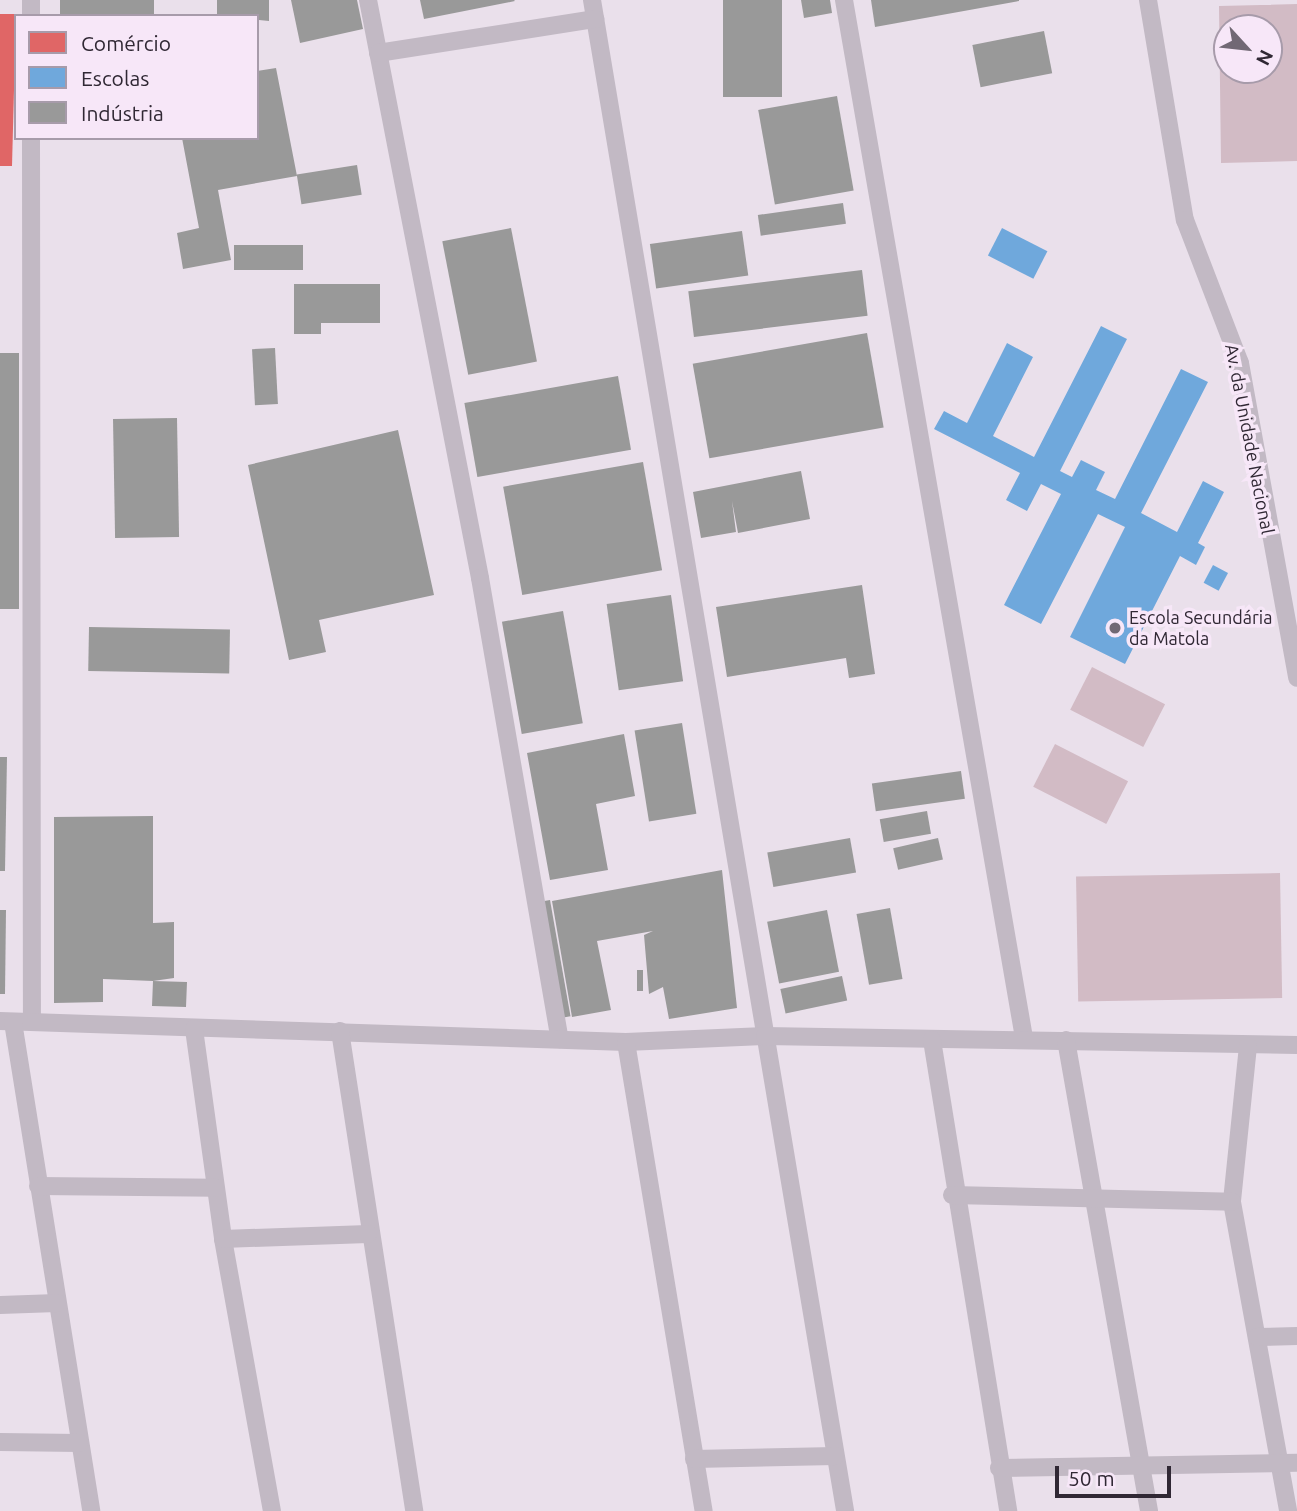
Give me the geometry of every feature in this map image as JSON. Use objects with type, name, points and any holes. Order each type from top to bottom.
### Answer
[{"type":"street","points":[[368,0],[480,578],[559,1039]]},
{"type":"street","points":[[592,0],[845,1511]]},
{"type":"street","points":[[844,0],[1024,1038]]},
{"type":"street","name":"Av. da Unidade Nacional","points":[[1148,0],[1182,207],[1240,363],[1297,678]]},
{"type":"street","points":[[378,52],[595,19]]},
{"type":"street","points":[[31,140],[32,1022]]},
{"type":"street","points":[[92,1511],[38,1186],[6,1021],[626,1042],[765,1036],[932,1040],[1024,1038],[1248,1046],[1297,1045]]},
{"type":"street","points":[[194,1029],[223,1239],[272,1511]]},
{"type":"street","points":[[340,1031],[368,1234],[414,1511]]},
{"type":"street","points":[[932,1040],[953,1195],[1008,1511]]},
{"type":"street","points":[[1066,1040],[1149,1511]]},
{"type":"street","points":[[626,1042],[704,1511]]},
{"type":"street","points":[[1248,1046],[1232,1202],[1277,1463],[1289,1511]]},
{"type":"street","points":[[38,1186],[215,1188]]},
{"type":"street","points":[[953,1195],[1093,1201],[1232,1202]]},
{"type":"street","points":[[223,1239],[368,1234]]},
{"type":"street","points":[[0,1305],[57,1303]]},
{"type":"street","points":[[1256,1337],[1297,1336]]},
{"type":"street","points":[[0,1442],[79,1443]]},
{"type":"street","points":[[694,1459],[835,1456]]},
{"type":"street","points":[[999,1468],[1143,1468],[1297,1463]]},
{"type":"shaded area","points":[[1297,4],[1297,161],[1221,163],[1220,84],[1283,84],[1283,14],[1219,14],[1219,6]]},
{"type":"shaded area","points":[[1092,667],[1165,704],[1143,747],[1070,710]]},
{"type":"shaded area","points":[[1055,744],[1128,781],[1106,824],[1033,787]]},
{"type":"shaded area","points":[[1280,873],[1282,998],[1078,1002],[1076,877]]},
{"type":"building: Comércio","points":[[0,14],[14,14],[12,166],[0,166]]},
{"type":"building: Escolas","points":[[1002,228],[1047,251],[1033,279],[988,256]]},
{"type":"building: Escolas","points":[[1101,326],[1127,339],[1060,471],[1072,477],[1081,460],[1105,472],[1096,490],[1115,499],[1181,369],[1208,382],[1141,513],[1177,532],[1203,481],[1224,492],[1198,543],[1205,547],[1196,565],[1180,556],[1125,664],[1070,637],[1125,527],[1098,514],[1041,624],[1004,605],[1061,494],[1041,484],[1027,511],[1006,500],[1020,473],[934,429],[944,411],[967,423],[1007,343],[1033,357],[993,436],[1034,457]]},
{"type":"building: Escolas","points":[[1213,565],[1228,573],[1219,591],[1204,583]]},
{"type":"building: Indústria","points":[[60,0],[154,0],[154,14],[60,14]]},
{"type":"building: Indústria","points":[[217,0],[269,0],[269,21],[259,20],[259,14],[217,14]]},
{"type":"building: Indústria","points":[[291,0],[357,0],[363,29],[300,43]]},
{"type":"building: Indústria","points":[[420,0],[514,0],[515,1],[424,19]]},
{"type":"building: Indústria","points":[[723,0],[782,0],[782,97],[723,97]]},
{"type":"building: Indústria","points":[[801,0],[830,0],[832,13],[804,18]]},
{"type":"building: Indústria","points":[[871,0],[1019,0],[1019,1],[875,27]]},
{"type":"building: Indústria","points":[[1044,31],[1052,73],[981,87],[972,45]]},
{"type":"building: Indústria","points":[[276,68],[297,176],[218,190],[231,260],[183,269],[177,233],[199,228],[182,140],[259,140],[259,71]]},
{"type":"building: Indústria","points":[[837,96],[854,191],[775,204],[758,110]]},
{"type":"building: Indústria","points":[[357,165],[362,195],[301,204],[297,175]]},
{"type":"building: Indústria","points":[[843,203],[846,224],[761,236],[758,215]]},
{"type":"building: Indústria","points":[[511,228],[537,362],[468,375],[442,241]]},
{"type":"building: Indústria","points":[[742,231],[748,276],[656,289],[650,244]]},
{"type":"building: Indústria","points":[[234,245],[303,245],[303,270],[234,270]]},
{"type":"building: Indústria","points":[[862,270],[868,316],[694,337],[688,291]]},
{"type":"building: Indústria","points":[[294,284],[380,284],[380,323],[321,323],[321,334],[294,334]]},
{"type":"building: Indústria","points":[[867,333],[884,428],[709,458],[693,364]]},
{"type":"building: Indústria","points":[[275,348],[278,404],[255,405],[252,349]]},
{"type":"building: Indústria","points":[[0,353],[19,353],[19,609],[0,609]]},
{"type":"building: Indústria","points":[[618,376],[631,450],[477,477],[464,403]]},
{"type":"building: Indústria","points":[[177,418],[179,537],[115,538],[113,419]]},
{"type":"building: Indústria","points":[[398,430],[434,595],[319,620],[326,652],[289,660],[248,465]]},
{"type":"building: Indústria","points":[[643,462],[662,570],[522,595],[503,487]]},
{"type":"building: Indústria","points":[[801,471],[810,519],[738,533],[732,501],[736,532],[701,538],[693,492]]},
{"type":"building: Indústria","points":[[862,585],[875,674],[849,678],[846,658],[727,677],[716,607]]},
{"type":"building: Indústria","points":[[671,595],[683,681],[619,690],[607,604]]},
{"type":"building: Indústria","points":[[563,611],[583,723],[522,734],[502,622]]},
{"type":"building: Indústria","points":[[89,627],[230,629],[229,673],[88,671]]},
{"type":"building: Indústria","points":[[682,723],[696,814],[649,821],[635,731]]},
{"type":"building: Indústria","points":[[624,734],[635,796],[596,804],[608,870],[550,880],[527,753]]},
{"type":"building: Indústria","points":[[0,757],[7,757],[5,871],[0,871]]},
{"type":"building: Indústria","points":[[961,771],[965,799],[876,811],[872,784]]},
{"type":"building: Indústria","points":[[927,811],[931,834],[884,842],[880,819]]},
{"type":"building: Indústria","points":[[153,816],[153,923],[174,922],[174,978],[153,981],[103,979],[103,1002],[54,1003],[54,817]]},
{"type":"building: Indústria","points":[[850,838],[856,872],[773,887],[767,853]]},
{"type":"building: Indústria","points":[[938,838],[943,859],[898,870],[893,848]]},
{"type":"building: Indústria","points":[[722,870],[737,1008],[669,1019],[663,987],[649,994],[644,935],[653,931],[597,941],[611,1010],[572,1017],[552,901]]},
{"type":"building: Indústria","points":[[550,900],[570,1016],[561,1018],[540,902]]},
{"type":"building: Indústria","points":[[890,908],[903,979],[869,985],[857,914]]},
{"type":"building: Indústria","points":[[0,910],[6,910],[5,994],[0,994]]},
{"type":"building: Indústria","points":[[827,910],[839,972],[779,983],[767,922]]},
{"type":"building: Indústria","points":[[637,970],[643,970],[643,991],[637,991]]},
{"type":"building: Indústria","points":[[842,976],[847,1000],[786,1014],[780,989]]},
{"type":"building: Indústria","points":[[153,981],[187,982],[186,1007],[152,1006]]},
{"type":"place","name":"Escola Secundária da Matola","points":[[1115,628]]}]
